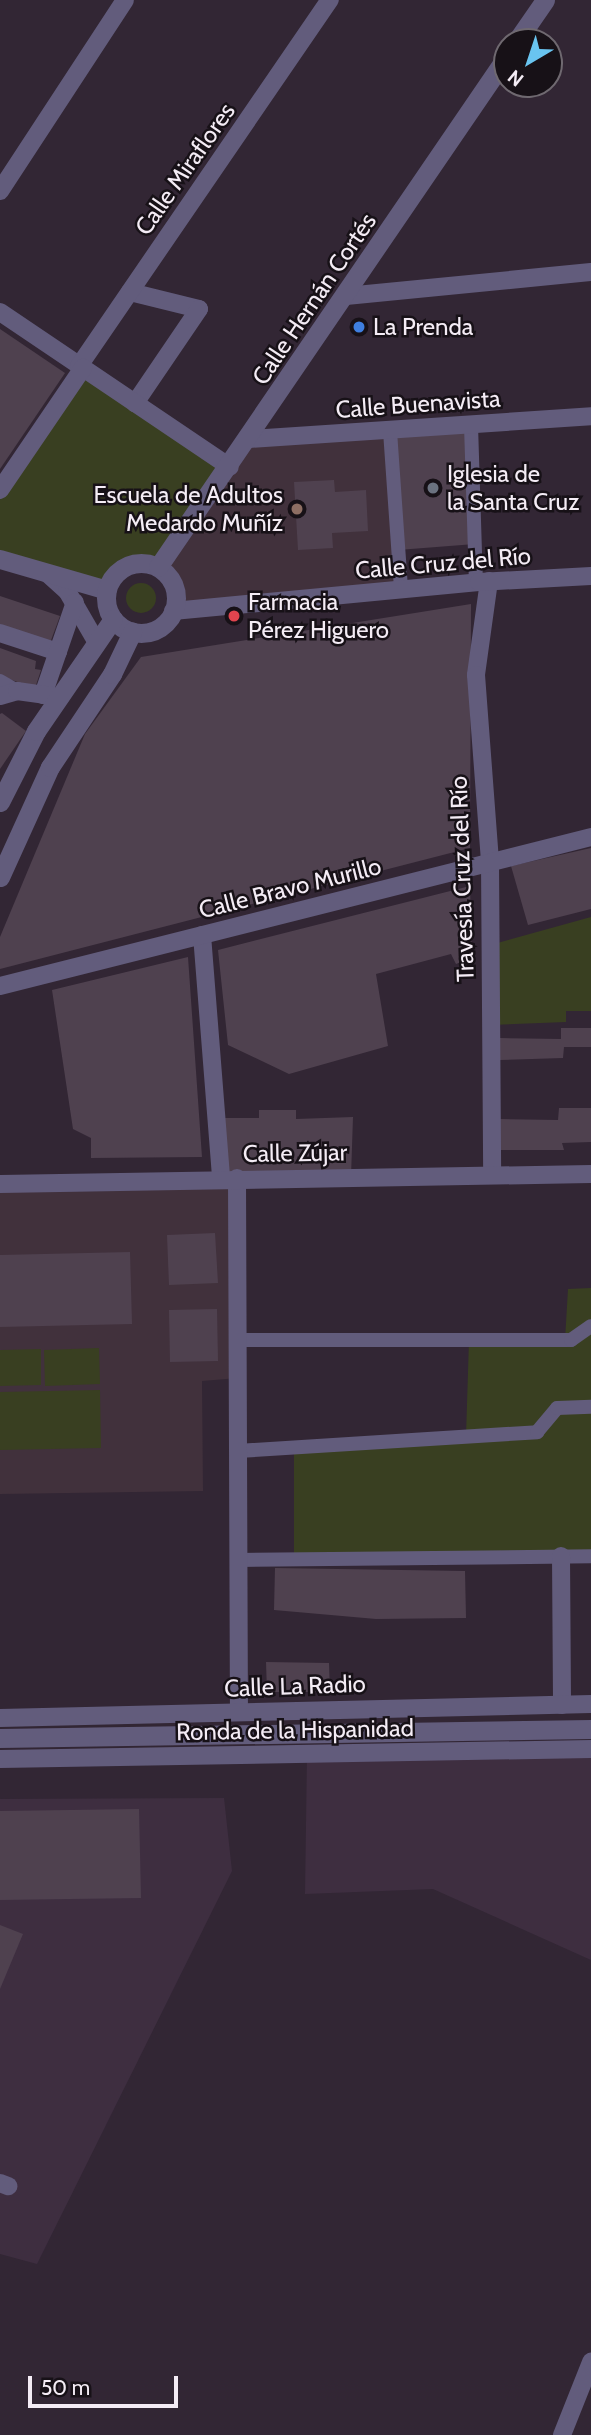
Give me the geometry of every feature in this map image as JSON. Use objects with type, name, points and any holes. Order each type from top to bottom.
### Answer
[{"type":"street","points":[[0,191],[125,0]]},
{"type":"street","name":"Calle Miraflores","points":[[0,490],[130,292],[330,0]]},
{"type":"street","points":[[526,28],[545,0]]},
{"type":"street","name":"Calle Hernán Cortés","points":[[158,567],[230,467],[493,77]]},
{"type":"street","points":[[346,296],[591,272]]},
{"type":"street","points":[[130,292],[199,309],[135,403]]},
{"type":"street","points":[[0,313],[230,467]]},
{"type":"street","name":"Calle Buenavista","points":[[249,439],[591,416]]},
{"type":"street","points":[[471,425],[482,582]]},
{"type":"street","points":[[390,431],[401,590]]},
{"type":"street","points":[[0,559],[107,590]]},
{"type":"street","points":[[135,563],[158,567],[173,583],[173,611],[154,631],[132,632],[113,619],[107,590],[124,567],[135,563]]},
{"type":"street","points":[[48,574],[75,602],[96,640]]},
{"type":"street","name":"Calle Cruz del Río","points":[[173,611],[482,582],[591,576]]},
{"type":"street","name":"Travesía Cruz del Río","points":[[482,582],[476,676],[490,863],[492,1175]]},
{"type":"street","points":[[51,696],[58,652],[75,602]]},
{"type":"street","points":[[0,802],[51,696],[113,619]]},
{"type":"street","points":[[0,877],[50,767],[112,674],[132,632]]},
{"type":"street","points":[[0,633],[58,652]]},
{"type":"street","points":[[0,681],[8,694],[51,696]]},
{"type":"street","name":"Calle Bravo Murillo","points":[[0,986],[591,837]]},
{"type":"street","points":[[202,935],[229,1179],[237,1340],[239,1712]]},
{"type":"street","name":"Calle Zújar","points":[[0,1184],[591,1174]]},
{"type":"street","points":[[237,1340],[571,1340],[591,1326]]},
{"type":"street","points":[[238,1451],[537,1432],[557,1408],[591,1407]]},
{"type":"street","points":[[561,1556],[562,1705]]},
{"type":"street","points":[[238,1560],[591,1556]]},
{"type":"street","name":"Calle La Radio","points":[[0,1718],[591,1704]]},
{"type":"street","name":"Ronda de la Hispanidad","points":[[0,1738],[591,1729]]},
{"type":"street","name":"Ronda de la Hispanidad","points":[[0,1759],[591,1749]]},
{"type":"street","points":[[562,2435],[591,2362]]},
{"type":"shaded area","name":"Escuela de Adultos Medardo Muñíz","points":[[390,431],[401,590],[176,606],[173,583],[158,567],[249,439]]},
{"type":"shaded area","points":[[237,1178],[238,1378],[202,1381],[203,1491],[0,1494],[0,1184]]},
{"type":"shaded area","points":[[591,1749],[591,1960],[433,1889],[305,1894],[307,1754]]},
{"type":"shaded area","points":[[224,1798],[232,1871],[37,2264],[0,2254],[0,1799]]},
{"type":"green space","points":[[83,368],[230,467],[158,567],[135,563],[114,575],[108,585],[0,559],[0,490]]},
{"type":"green space","points":[[141,583],[152,587],[156,598],[152,609],[141,613],[130,609],[126,598],[130,587]]},
{"type":"green space","points":[[591,917],[591,1011],[566,1011],[566,1022],[491,1025],[490,945]]},
{"type":"green space","points":[[591,1288],[591,1556],[294,1560],[294,1447],[466,1436],[469,1340],[565,1340],[568,1289]]},
{"type":"green space","points":[[99,1348],[100,1384],[45,1386],[44,1350]]},
{"type":"green space","points":[[41,1349],[41,1385],[0,1386],[0,1350]]},
{"type":"green space","points":[[100,1390],[101,1448],[0,1450],[0,1392]]},
{"type":"building","points":[[0,329],[65,373],[0,469]]},
{"type":"building","name":"Iglesia de la Santa Cruz","points":[[471,425],[475,544],[398,550],[390,431]]},
{"type":"building","points":[[334,480],[335,492],[366,490],[368,531],[332,533],[333,548],[298,550],[294,482]]},
{"type":"building","points":[[0,596],[60,616],[50,643],[0,627]]},
{"type":"building","points":[[471,604],[470,848],[0,969],[0,937],[85,734],[141,657]]},
{"type":"building","points":[[0,648],[36,661],[35,669],[41,670],[35,688],[0,676]]},
{"type":"building","points":[[0,714],[26,731],[0,769]]},
{"type":"building","points":[[591,848],[591,909],[528,925],[511,866]]},
{"type":"building","points":[[470,886],[472,958],[456,964],[451,954],[376,974],[388,1046],[289,1074],[228,1045],[218,950]]},
{"type":"building","points":[[188,957],[202,1157],[91,1158],[91,1138],[73,1129],[52,990]]},
{"type":"building","points":[[561,1028],[591,1028],[591,1047],[564,1047],[563,1058],[500,1060],[500,1038],[561,1039]]},
{"type":"building","points":[[559,1108],[591,1108],[591,1142],[562,1143],[564,1150],[500,1150],[499,1119],[558,1120]]},
{"type":"building","points":[[259,1110],[296,1110],[296,1119],[353,1117],[351,1177],[221,1179],[216,1118],[259,1118]]},
{"type":"building","points":[[215,1233],[218,1283],[169,1285],[167,1235]]},
{"type":"building","points":[[130,1252],[132,1324],[0,1327],[0,1255]]},
{"type":"building","points":[[217,1309],[218,1361],[170,1362],[169,1310]]},
{"type":"building","points":[[275,1568],[465,1571],[466,1618],[376,1619],[274,1610]]},
{"type":"building","points":[[266,1662],[329,1663],[330,1692],[267,1692]]},
{"type":"building","points":[[139,1809],[141,1898],[0,1900],[0,1811]]},
{"type":"building","points":[[0,1925],[23,1934],[0,1989]]},
{"type":"place","name":"La Prenda","points":[[359,327]]},
{"type":"place","name":"Iglesia de la Santa Cruz","points":[[433,488]]},
{"type":"place","name":"Escuela de Adultos Medardo Muñíz","points":[[297,509]]},
{"type":"place","name":"Farmacia Pérez Higuero","points":[[234,616]]}]
